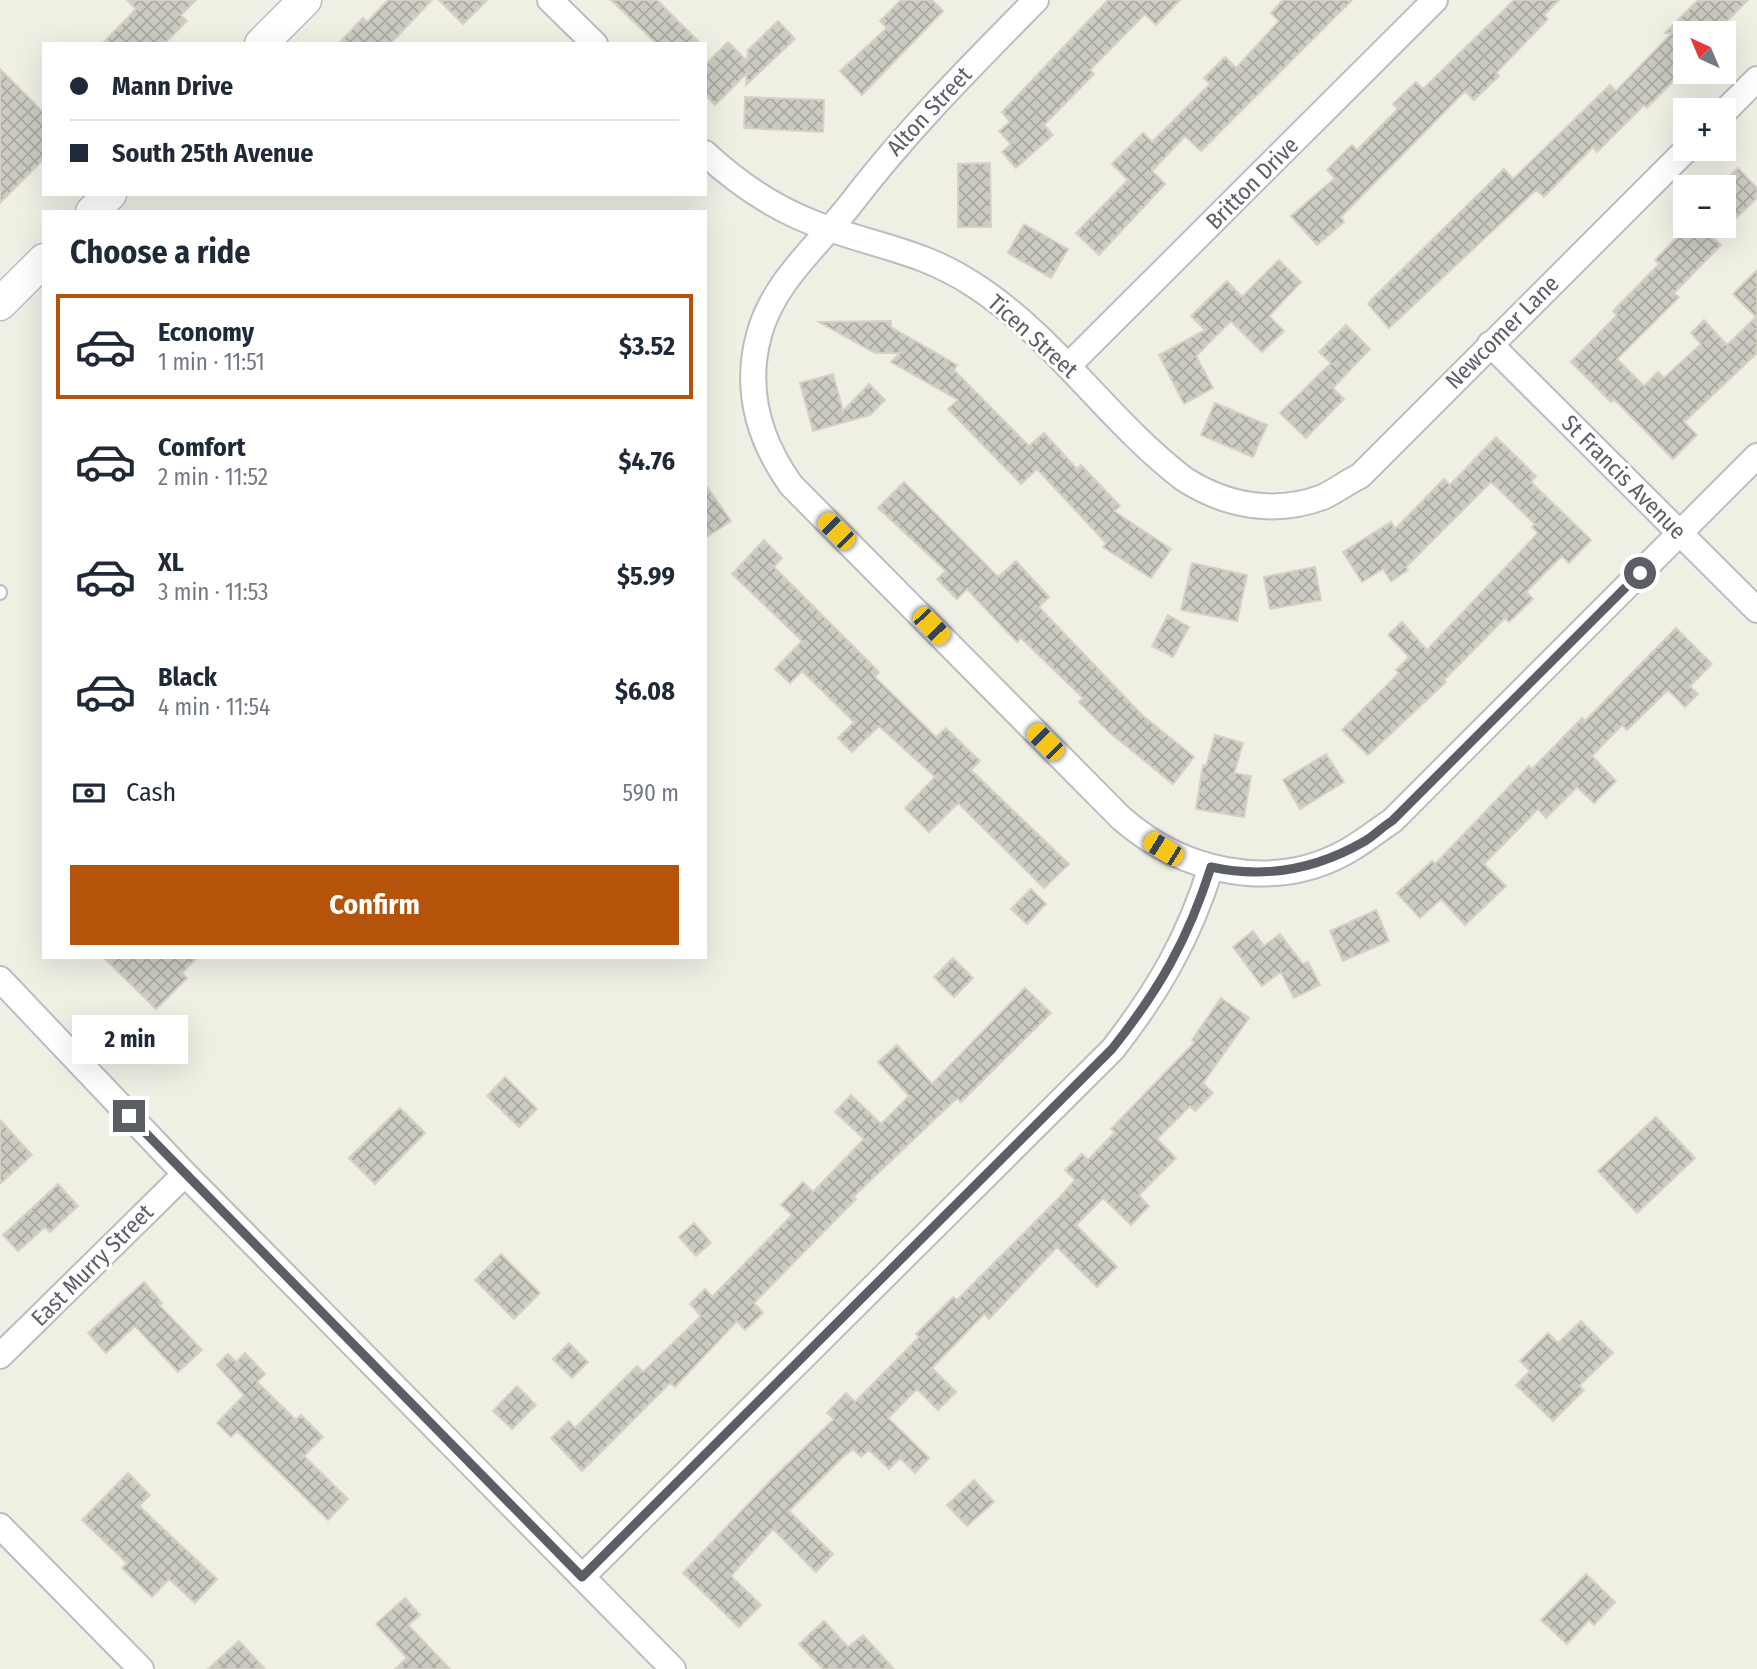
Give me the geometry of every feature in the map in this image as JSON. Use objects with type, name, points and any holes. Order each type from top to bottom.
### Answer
[{"type":"street","points":[[263,42],[305,0]]},
{"type":"street","points":[[550,0],[592,42]]},
{"type":"street","name":"Alton Street","points":[[1036,0],[937,99],[783,285],[758,336],[753,382],[755,405],[761,433],[776,464],[798,492],[1121,818],[1163,849],[1211,867],[1256,873],[1302,868],[1334,858],[1374,835],[1392,821],[1757,456]]},
{"type":"street","name":"Britton Drive","points":[[1068,366],[1435,0]]},
{"type":"street","points":[[1736,100],[1757,79]]},
{"type":"street","name":"Ticen Street","points":[[707,155],[767,201],[829,228],[890,245],[962,278],[1009,310],[1175,472],[1205,493],[1238,504],[1262,507],[1308,501]]},
{"type":"street","name":"Newcomer Lane","points":[[1308,501],[1341,488],[1360,476],[1675,161]]},
{"type":"street","points":[[94,210],[108,196]]},
{"type":"street","points":[[0,304],[42,262]]},
{"type":"street","name":"St Francis Avenue","points":[[1490,344],[1757,610]]},
{"type":"street","points":[[582,1577],[1112,1049],[1160,984],[1192,922],[1211,867]]},
{"type":"street","points":[[0,979],[185,1174],[673,1669]]},
{"type":"street","name":"East Murry Street","points":[[0,1356],[185,1174]]},
{"type":"street","points":[[0,1526],[141,1669]]},
{"type":"building","points":[[127,0],[196,0],[181,15],[187,21],[166,42],[104,42],[136,9]]},
{"type":"building","points":[[388,0],[432,0],[392,42],[340,42],[363,18],[367,22]]},
{"type":"building","points":[[439,0],[487,0],[463,24]]},
{"type":"building","points":[[611,0],[657,0],[699,42],[655,42]]},
{"type":"building","points":[[901,0],[932,0],[943,11],[862,95],[840,71],[887,28],[880,21]]},
{"type":"building","points":[[1108,0],[1180,0],[1156,25],[1145,14],[1090,70],[1094,74],[1044,125],[1053,135],[1016,168],[1002,152],[1011,144],[999,131],[1010,122],[1002,112]]},
{"type":"building","points":[[1283,0],[1352,0],[1201,151],[1185,136],[1152,171],[1165,184],[1099,255],[1076,233],[1128,180],[1112,164],[1143,133],[1152,142],[1210,84],[1204,78],[1225,57],[1236,68],[1279,21],[1271,13]]},
{"type":"building","points":[[1514,0],[1559,0],[1544,15],[1548,19],[1496,73],[1499,76],[1474,100],[1465,91],[1341,217],[1344,222],[1317,245],[1291,216],[1335,178],[1327,170],[1352,145],[1357,150],[1398,109],[1393,104],[1416,82],[1423,89]]},
{"type":"building","points":[[1698,0],[1748,0],[1727,21],[1677,21]]},
{"type":"building","points":[[778,21],[795,39],[746,85],[747,73],[715,105],[707,97],[707,63],[728,42],[747,61],[748,50]]},
{"type":"building","points":[[1673,25],[1673,81],[1647,108],[1644,105],[1597,152],[1593,147],[1544,197],[1536,190],[1389,328],[1368,304],[1374,297],[1504,169],[1513,179],[1610,85],[1616,91],[1672,33],[1665,33]]},
{"type":"building","points":[[0,69],[42,111],[42,161],[0,203]]},
{"type":"building","points":[[745,97],[824,100],[823,132],[744,128]]},
{"type":"building","points":[[990,163],[991,227],[958,227],[958,164]]},
{"type":"building","points":[[1738,168],[1757,188],[1757,198],[1736,218],[1736,175],[1731,175]]},
{"type":"building","points":[[1024,224],[1068,249],[1051,278],[1008,253]]},
{"type":"building","points":[[1676,238],[1715,238],[1721,245],[1674,293],[1679,297],[1617,359],[1644,386],[1658,372],[1664,378],[1701,344],[1691,333],[1704,320],[1727,345],[1756,317],[1733,294],[1757,270],[1757,353],[1684,422],[1697,435],[1673,459],[1614,399],[1611,402],[1571,362],[1617,315],[1613,311],[1659,264],[1655,260]]},
{"type":"building","points":[[1279,260],[1301,282],[1269,316],[1284,331],[1262,352],[1231,321],[1196,356],[1213,388],[1184,404],[1159,355],[1205,330],[1191,316],[1227,281],[1242,297]]},
{"type":"building","points":[[891,321],[891,327],[957,365],[954,370],[1029,446],[1044,433],[1077,469],[1081,465],[1120,506],[1114,511],[1171,549],[1151,578],[1103,547],[1106,543],[1037,469],[1021,484],[948,409],[958,400],[891,362],[900,353],[875,353],[819,322]]},
{"type":"building","points":[[1346,325],[1370,349],[1333,388],[1344,399],[1306,438],[1280,413],[1331,363],[1319,352]]},
{"type":"building","points":[[833,374],[843,411],[869,384],[885,400],[870,415],[813,431],[800,383]]},
{"type":"building","points":[[1215,403],[1267,425],[1253,457],[1201,435]]},
{"type":"building","points":[[1496,437],[1536,476],[1531,482],[1591,540],[1569,563],[1562,556],[1526,592],[1533,599],[1509,622],[1505,618],[1444,680],[1446,682],[1368,755],[1342,730],[1399,673],[1396,670],[1409,657],[1388,635],[1402,622],[1427,650],[1538,533],[1532,527],[1535,524],[1491,482],[1406,567],[1408,570],[1391,581],[1383,569],[1362,582],[1343,552],[1391,522],[1395,529],[1444,479],[1450,485]]},
{"type":"building","points":[[904,482],[998,577],[1016,561],[1049,597],[1039,607],[1142,715],[1194,757],[1173,784],[1109,732],[1079,702],[1083,698],[1021,638],[1017,642],[967,589],[957,599],[937,579],[946,571],[878,508]]},
{"type":"building","points":[[707,487],[731,521],[707,537]]},
{"type":"building","points":[[764,540],[782,558],[774,567],[879,672],[875,677],[936,737],[946,728],[980,761],[971,770],[1069,864],[1044,888],[958,803],[929,832],[905,808],[935,777],[879,726],[852,752],[838,738],[854,722],[802,671],[790,683],[775,669],[802,641],[732,574]]},
{"type":"building","points":[[1192,563],[1247,575],[1237,621],[1181,610]]},
{"type":"building","points":[[1315,567],[1321,600],[1270,609],[1264,577]]},
{"type":"building","points":[[1168,615],[1189,627],[1173,657],[1152,646]]},
{"type":"building","points":[[1676,628],[1712,664],[1690,686],[1698,694],[1685,707],[1668,690],[1627,730],[1622,725],[1592,756],[1616,781],[1594,803],[1577,787],[1546,818],[1538,809],[1484,864],[1506,886],[1465,925],[1441,899],[1420,918],[1397,893],[1432,861],[1435,864],[1529,766],[1532,769],[1582,718],[1585,721]]},
{"type":"building","points":[[1215,735],[1243,743],[1234,773],[1251,776],[1244,817],[1196,809],[1203,765],[1206,766]]},
{"type":"building","points":[[1326,754],[1344,782],[1300,809],[1283,780]]},
{"type":"building","points":[[1031,889],[1046,904],[1027,924],[1011,909]]},
{"type":"building","points":[[1376,910],[1389,941],[1343,961],[1330,931]]},
{"type":"building","points":[[1253,931],[1264,946],[1280,934],[1303,964],[1308,962],[1320,985],[1294,998],[1281,972],[1262,986],[1233,947]]},
{"type":"building","points":[[953,958],[973,978],[954,997],[934,977]]},
{"type":"building","points":[[105,959],[196,959],[182,973],[187,978],[156,1009]]},
{"type":"building","points":[[1025,988],[1051,1013],[961,1102],[957,1098],[853,1197],[856,1199],[754,1303],[763,1313],[745,1330],[737,1321],[675,1387],[670,1383],[582,1471],[551,1438],[569,1421],[575,1428],[637,1366],[643,1372],[701,1316],[690,1304],[705,1289],[712,1297],[792,1215],[781,1205],[803,1182],[813,1192],[864,1139],[835,1112],[851,1095],[881,1124],[909,1096],[878,1062],[897,1045],[932,1084]]},
{"type":"building","points":[[1221,998],[1249,1018],[1203,1083],[1213,1093],[1195,1111],[1190,1106],[1157,1139],[1176,1158],[1139,1195],[1149,1206],[1131,1225],[1103,1198],[1076,1225],[1117,1267],[1097,1287],[1057,1247],[989,1319],[984,1314],[932,1368],[956,1392],[938,1410],[917,1389],[888,1418],[929,1458],[915,1473],[900,1458],[889,1469],[869,1450],[861,1457],[853,1449],[842,1458],[789,1511],[833,1554],[816,1572],[773,1529],[731,1576],[761,1605],[739,1627],[683,1573],[770,1481],[834,1419],[827,1413],[846,1393],[855,1402],[919,1337],[916,1334],[953,1297],[957,1300],[1059,1198],[1075,1180],[1065,1170],[1082,1154],[1088,1160],[1115,1132],[1111,1129],[1195,1042],[1192,1040]]},
{"type":"building","points":[[505,1077],[537,1109],[519,1127],[487,1096]]},
{"type":"building","points":[[400,1108],[425,1133],[375,1184],[349,1158]]},
{"type":"building","points":[[1656,1117],[1695,1158],[1637,1213],[1598,1171]]},
{"type":"building","points":[[0,1120],[32,1155],[0,1184]]},
{"type":"building","points":[[58,1184],[78,1206],[50,1232],[45,1227],[18,1251],[3,1235]]},
{"type":"building","points":[[694,1223],[711,1243],[696,1256],[679,1237]]},
{"type":"building","points":[[501,1254],[540,1293],[514,1319],[475,1280]]},
{"type":"building","points":[[144,1282],[162,1303],[159,1305],[202,1350],[178,1372],[135,1326],[106,1353],[88,1333]]},
{"type":"building","points":[[1581,1321],[1613,1353],[1579,1386],[1584,1390],[1553,1421],[1516,1385],[1530,1371],[1520,1361],[1548,1333],[1558,1343]]},
{"type":"building","points":[[569,1343],[588,1362],[572,1378],[553,1359]]},
{"type":"building","points":[[245,1353],[265,1374],[257,1382],[296,1420],[301,1415],[323,1437],[304,1456],[348,1499],[328,1520],[237,1431],[231,1437],[217,1423],[244,1395],[217,1365],[228,1354],[236,1362]]},
{"type":"building","points":[[517,1386],[536,1405],[512,1429],[493,1411]]},
{"type":"building","points":[[128,1473],[150,1495],[139,1506],[217,1579],[195,1603],[169,1579],[152,1597],[122,1568],[127,1563],[82,1520]]},
{"type":"building","points":[[974,1480],[994,1502],[967,1526],[947,1505]]},
{"type":"building","points":[[1586,1574],[1615,1602],[1594,1625],[1589,1620],[1567,1644],[1541,1620]]},
{"type":"building","points":[[405,1598],[420,1615],[408,1625],[450,1669],[395,1669],[407,1658],[376,1624]]},
{"type":"building","points":[[824,1621],[848,1647],[863,1635],[894,1669],[823,1669],[799,1644]]},
{"type":"building","points":[[239,1641],[265,1669],[208,1669]]},
{"type":"route","points":[[129,1116],[582,1577],[1112,1049],[1155,995],[1187,933],[1211,867],[1234,872],[1279,872],[1334,858],[1364,842],[1392,821],[1640,573]]}]
